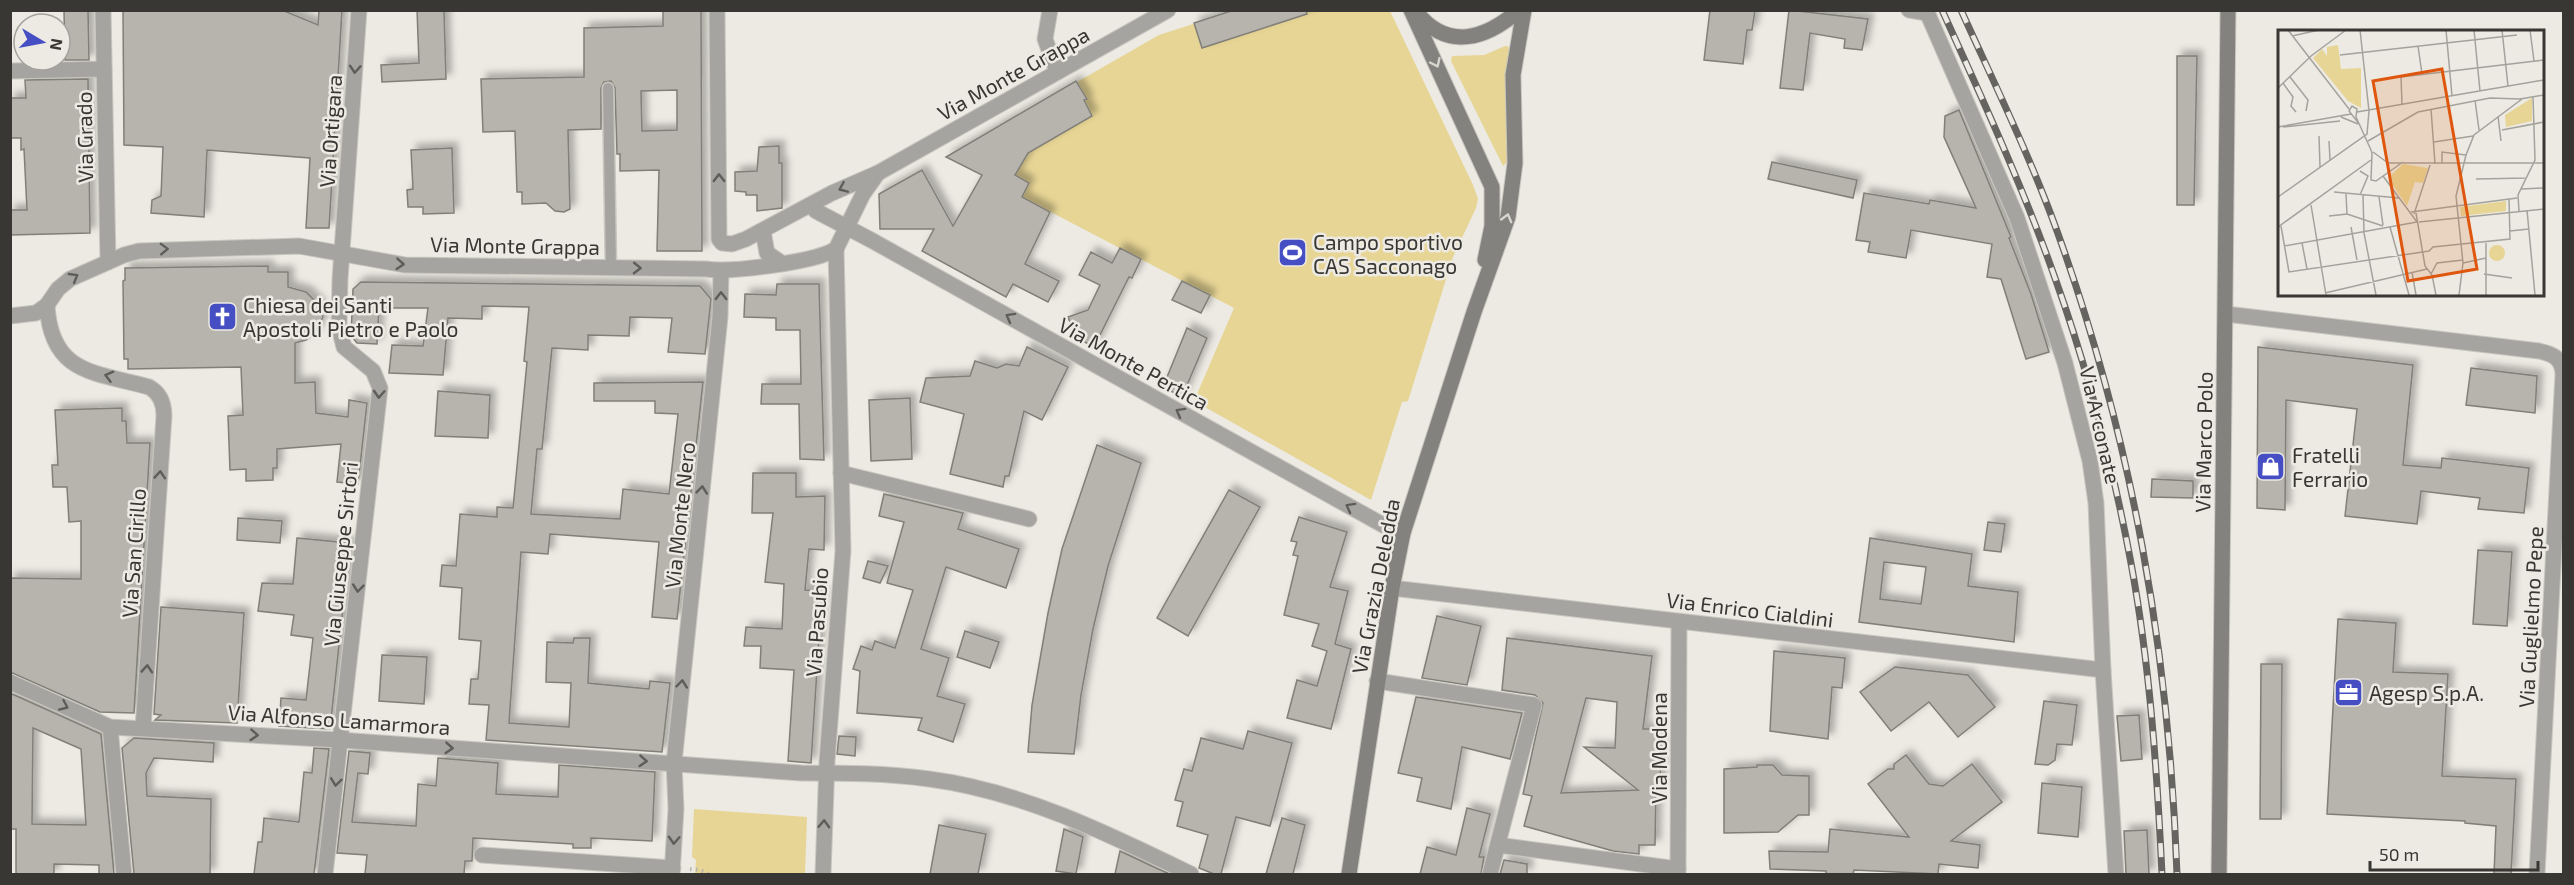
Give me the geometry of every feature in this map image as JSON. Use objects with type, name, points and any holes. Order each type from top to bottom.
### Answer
[{"type":"main road","points":[[1413,10],[1433,30],[1462,37],[1488,33],[1519,10]]},
{"type":"main road","name":"Via Grazia Deledda","points":[[1413,10],[1492,187],[1492,226],[1474,312]]},
{"type":"main road","name":"Via Grazia Deledda","points":[[1349,874],[1377,681],[1403,533],[1474,312],[1503,232],[1512,198],[1515,163],[1513,75],[1524,10]]},
{"type":"main road","name":"Via Marco Polo","points":[[2219,874],[2228,10]]},
{"type":"street","name":"Via Grado","points":[[103,10],[108,262]]},
{"type":"street","name":"Via Ortigara","points":[[342,254],[359,10]]},
{"type":"street","name":"Via Monte Grappa","points":[[717,10],[719,237],[722,243],[732,244],[763,231],[810,205],[878,173],[1168,10]]},
{"type":"street","points":[[1050,10],[1045,39],[1057,72]]},
{"type":"street","points":[[1909,10],[1927,12]]},
{"type":"street","name":"Via Arconate","points":[[1927,12],[2018,218],[2046,302],[2077,408],[2096,496],[2103,670],[2116,874]]},
{"type":"street","points":[[10,71],[104,69]]},
{"type":"street","name":"Via Monte Grappa","points":[[47,305],[65,283],[108,262],[139,251],[286,246],[311,247],[405,265],[721,271],[815,258],[836,249],[863,194],[878,173]]},
{"type":"street","name":"Via Monte Pertica","points":[[810,205],[847,228],[1383,525],[1403,533]]},
{"type":"street","points":[[763,231],[764,248],[770,257],[780,262]]},
{"type":"street","name":"Via Pasubio","points":[[823,874],[826,773],[843,551],[836,249]]},
{"type":"street","name":"Via Giuseppe Sirtori","points":[[325,874],[380,388],[373,371],[347,350],[339,336],[342,254]]},
{"type":"street","name":"Via Monte Nero","points":[[672,871],[676,809],[674,763],[720,317],[721,271]]},
{"type":"street","points":[[10,316],[32,314],[47,305]]},
{"type":"street","name":"Via San Cirillo","points":[[47,305],[51,336],[65,357],[84,368],[149,387],[162,401],[164,416],[143,728]]},
{"type":"street","name":"Via Guglielmo Pepe","points":[[2226,314],[2539,351],[2552,354],[2561,362],[2563,374],[2557,627],[2537,874]]},
{"type":"street","points":[[841,473],[1029,519]]},
{"type":"street","name":"Via Enrico Cialdini","points":[[1392,588],[2103,670]]},
{"type":"street","name":"Via Modena","points":[[1678,872],[1679,622]]},
{"type":"street","points":[[1377,681],[1534,705],[1490,874]]},
{"type":"street","name":"Via Alfonso Lamarmora","points":[[10,682],[110,727],[826,773]]},
{"type":"street","points":[[110,727],[124,874]]},
{"type":"street","points":[[826,773],[931,779],[997,794],[1070,819],[1191,874]]},
{"type":"street","points":[[1498,845],[1678,872]]},
{"type":"street","points":[[482,855],[672,871]]},
{"type":"lane","points":[[608,88],[611,268]]},
{"type":"path","points":[[696,869],[710,874]]},
{"type":"shaded area","name":"Campo sportivo CAS Sacconago","points":[[1234,11],[1390,11],[1478,199],[1453,257],[1408,401],[1402,402],[1371,500],[1194,401],[1234,308],[946,157],[1159,35]]},
{"type":"shaded area","points":[[1505,46],[1509,49],[1506,92],[1508,161],[1503,166],[1451,61],[1452,56],[1484,55]]},
{"type":"shaded area","points":[[694,809],[807,817],[805,874],[695,874],[696,860],[692,857]]},
{"type":"building","points":[[64,10],[88,10],[89,60],[72,60],[72,12],[64,12]]},
{"type":"building","points":[[123,10],[282,10],[318,25],[319,10],[342,10],[329,228],[306,228],[310,158],[207,150],[204,217],[151,213],[152,200],[161,196],[163,147],[124,145]]},
{"type":"building","points":[[417,10],[444,10],[446,79],[382,82],[381,65],[419,63]]},
{"type":"building","points":[[663,10],[701,10],[702,251],[657,251],[659,170],[620,171],[620,154],[617,154],[615,88],[611,81],[604,82],[601,88],[601,129],[568,130],[570,209],[564,212],[555,211],[546,203],[522,204],[522,192],[517,192],[515,131],[483,132],[481,79],[584,77],[584,28],[663,26]],"holes":[[[677,90],[677,130],[642,131],[641,91]]]},
{"type":"building","points":[[1234,10],[1306,10],[1307,14],[1202,48],[1194,23]]},
{"type":"building","points":[[1710,10],[1755,10],[1752,30],[1747,30],[1743,64],[1704,60]]},
{"type":"building","points":[[1789,10],[1868,19],[1862,50],[1844,48],[1845,39],[1810,33],[1803,90],[1780,88]]},
{"type":"building","points":[[2177,56],[2197,56],[2194,205],[2177,205]]},
{"type":"building","points":[[88,79],[90,233],[10,235],[10,210],[27,210],[24,149],[21,150],[21,138],[10,138],[10,98],[26,98],[25,80]]},
{"type":"building","points":[[1076,81],[1087,99],[1084,100],[1092,116],[1028,153],[1015,175],[1029,183],[1022,197],[1050,212],[1025,264],[1059,281],[1048,302],[1013,284],[1006,297],[922,251],[934,229],[880,229],[879,194],[922,170],[953,226],[982,175],[946,157]]},
{"type":"building","points":[[1959,110],[2011,237],[2009,238],[2031,294],[2049,352],[2026,359],[2001,279],[1987,277],[1992,244],[1911,230],[1906,258],[1868,252],[1870,242],[1856,240],[1864,193],[1929,204],[1930,200],[1976,208],[1944,137],[1945,116]]},
{"type":"building","points":[[779,146],[779,163],[782,163],[782,208],[757,211],[757,195],[746,195],[746,192],[735,191],[735,172],[757,171],[759,147]]},
{"type":"building","points":[[452,148],[454,213],[423,214],[423,207],[408,207],[407,190],[413,189],[411,150]]},
{"type":"building","points":[[1772,162],[1857,180],[1853,198],[1768,179]]},
{"type":"building","points":[[1120,248],[1141,259],[1132,278],[1129,277],[1094,347],[1071,335],[1073,330],[1068,317],[1088,310],[1100,285],[1079,275],[1091,252],[1112,263]]},
{"type":"building","name":"Chiesa dei Santi Apostoli Pietro e Paolo","points":[[268,266],[268,272],[288,272],[288,287],[306,292],[319,305],[323,317],[316,332],[306,340],[295,343],[295,383],[315,382],[316,413],[348,417],[349,400],[367,403],[358,484],[337,482],[341,444],[277,449],[277,468],[273,468],[273,480],[246,481],[246,469],[230,470],[228,416],[243,415],[241,367],[128,369],[128,359],[124,359],[123,281],[125,280],[125,268]]},
{"type":"building","points":[[1182,281],[1210,295],[1201,313],[1172,300]]},
{"type":"building","points":[[361,282],[700,286],[711,299],[705,354],[668,352],[672,318],[630,317],[629,336],[588,335],[588,350],[552,348],[542,449],[537,449],[531,514],[620,519],[623,489],[669,494],[678,414],[655,413],[655,401],[594,401],[594,383],[703,382],[677,619],[652,617],[659,542],[550,534],[548,554],[521,552],[509,723],[569,727],[571,683],[546,682],[547,642],[573,643],[574,638],[590,638],[588,683],[649,689],[650,681],[670,683],[662,752],[486,740],[489,705],[469,704],[471,679],[478,679],[481,641],[459,639],[462,588],[440,586],[442,565],[456,566],[460,514],[497,517],[497,507],[513,508],[527,362],[524,361],[529,307],[482,306],[482,319],[448,318],[443,375],[389,373],[392,345],[423,346],[428,308],[379,308],[377,344],[357,343],[351,336],[353,289]]},
{"type":"building","points":[[777,284],[819,284],[824,460],[800,459],[799,404],[761,404],[762,384],[801,384],[800,330],[776,330],[776,318],[744,317],[745,294],[776,295]]},
{"type":"building","points":[[1187,328],[1207,338],[1182,397],[1163,387]]},
{"type":"building","points":[[1027,347],[1068,367],[1042,420],[1024,411],[1009,476],[1005,476],[1003,487],[950,474],[964,414],[920,402],[926,378],[970,376],[975,361],[997,368],[1006,364],[1019,366]]},
{"type":"building","points":[[2258,347],[2413,365],[2403,465],[2441,468],[2442,458],[2529,468],[2524,513],[2478,509],[2480,498],[2421,491],[2417,524],[2345,516],[2357,409],[2286,400],[2285,510],[2257,508]]},
{"type":"building","points":[[2471,368],[2537,376],[2535,413],[2466,405]]},
{"type":"building","points":[[438,391],[490,395],[488,438],[435,436]]},
{"type":"building","points":[[910,398],[912,459],[871,461],[869,400]]},
{"type":"building","points":[[122,408],[122,421],[126,421],[127,443],[150,443],[134,713],[100,712],[10,672],[10,578],[81,579],[81,521],[69,522],[67,487],[53,487],[52,465],[58,465],[55,410]]},
{"type":"building","points":[[1097,445],[1141,463],[1108,566],[1093,629],[1081,695],[1074,754],[1028,752],[1032,705],[1062,549]]},
{"type":"building","points":[[753,473],[796,473],[796,497],[825,496],[824,550],[809,549],[805,590],[822,591],[811,763],[788,761],[794,670],[760,668],[761,646],[744,646],[746,627],[782,629],[784,584],[765,582],[773,513],[752,513]]},
{"type":"building","points":[[2152,479],[2193,481],[2193,498],[2151,497]]},
{"type":"building","points":[[1229,490],[1260,507],[1188,636],[1157,618]]},
{"type":"building","points":[[884,494],[963,513],[958,529],[1019,549],[1006,588],[946,567],[921,649],[949,658],[937,696],[965,704],[953,742],[918,730],[922,718],[857,713],[860,671],[853,669],[861,646],[872,650],[875,641],[895,648],[913,590],[887,583],[904,522],[879,516]]},
{"type":"building","points":[[1299,517],[1347,532],[1330,587],[1348,591],[1335,644],[1351,649],[1331,729],[1287,718],[1297,680],[1317,686],[1327,651],[1312,646],[1319,624],[1284,615],[1298,556],[1293,555],[1297,542],[1291,541]]},
{"type":"building","points":[[238,518],[282,521],[280,543],[237,540]]},
{"type":"building","points":[[1988,522],[2005,524],[2001,552],[1984,550]]},
{"type":"building","points":[[297,538],[350,543],[330,729],[279,726],[281,698],[306,700],[313,638],[291,635],[294,615],[258,611],[262,583],[293,584]]},
{"type":"building","points":[[1870,538],[1972,554],[1968,586],[2018,592],[2014,642],[1859,622]],"holes":[[[1884,562],[1926,567],[1921,604],[1880,599]]]},
{"type":"building","points":[[2478,550],[2512,552],[2507,626],[2473,624]]},
{"type":"building","points":[[868,561],[888,566],[880,583],[863,578]]},
{"type":"building","points":[[161,607],[244,613],[237,723],[155,720],[161,715],[154,714]]},
{"type":"building","points":[[1437,616],[1481,626],[1467,685],[1422,678]]},
{"type":"building","points":[[2338,619],[2396,623],[2393,672],[2448,674],[2442,776],[2516,779],[2511,874],[2494,874],[2496,826],[2465,823],[2465,821],[2327,814]]},
{"type":"building","points":[[965,631],[999,642],[990,668],[957,657]]},
{"type":"building","points":[[1507,638],[1652,656],[1643,729],[1657,729],[1657,742],[1661,743],[1660,789],[1656,789],[1655,845],[1639,845],[1639,854],[1613,851],[1524,826],[1532,796],[1523,794],[1543,703],[1535,695],[1502,690]],"holes":[[[1586,698],[1617,702],[1615,748],[1584,747],[1638,790],[1561,793]]]},
{"type":"building","points":[[1774,651],[1845,658],[1842,688],[1832,687],[1828,739],[1770,731]]},
{"type":"building","points":[[382,655],[427,657],[424,704],[379,701]]},
{"type":"building","points":[[2261,664],[2282,664],[2281,819],[2260,819]]},
{"type":"building","points":[[1895,667],[1968,675],[1995,707],[1958,737],[1929,702],[1891,731],[1860,692]]},
{"type":"building","points":[[10,693],[101,734],[114,874],[99,874],[99,865],[54,864],[54,874],[16,874],[16,829],[11,829]],"holes":[[[33,728],[81,749],[86,825],[32,824]]]},
{"type":"building","points":[[1416,697],[1522,713],[1510,759],[1462,747],[1451,809],[1417,801],[1422,778],[1398,773]]},
{"type":"building","points":[[2044,701],[2077,705],[2072,745],[2057,744],[2055,760],[2048,765],[2035,764]]},
{"type":"building","points":[[2139,715],[2142,759],[2121,761],[2117,716]]},
{"type":"building","points":[[1248,731],[1292,743],[1270,826],[1236,817],[1221,874],[1214,874],[1199,868],[1208,835],[1177,826],[1183,802],[1175,800],[1184,769],[1192,771],[1201,738],[1243,749]]},
{"type":"building","points":[[839,736],[856,737],[855,756],[837,754]]},
{"type":"building","points":[[134,738],[214,743],[213,762],[154,758],[146,773],[147,796],[211,799],[210,874],[134,874],[122,748]]},
{"type":"building","points":[[314,748],[329,749],[314,874],[254,874],[258,842],[262,842],[264,818],[299,822],[304,772],[312,773]]},
{"type":"building","points":[[349,751],[370,753],[368,774],[358,773],[352,822],[416,826],[418,784],[436,786],[438,758],[498,763],[496,794],[558,797],[559,765],[655,772],[652,841],[591,838],[591,848],[573,848],[573,844],[473,838],[472,861],[465,861],[464,874],[365,874],[367,855],[337,853]]},
{"type":"building","points":[[1906,755],[1929,784],[1943,786],[1972,764],[2002,802],[1951,841],[1980,845],[1978,868],[1939,864],[1938,874],[1854,870],[1853,874],[1826,874],[1826,871],[1770,869],[1769,851],[1828,852],[1830,829],[1909,837],[1868,784],[1888,769],[1894,769],[1894,764]]},
{"type":"building","points":[[1757,765],[1773,765],[1782,775],[1809,776],[1809,815],[1798,815],[1778,832],[1724,833],[1724,769],[1757,767]]},
{"type":"building","points":[[2042,783],[2082,787],[2078,837],[2038,833]]},
{"type":"building","points":[[1467,808],[1490,814],[1479,857],[1484,857],[1481,874],[1420,874],[1427,847],[1456,855]]},
{"type":"building","points":[[1282,818],[1305,825],[1293,874],[1266,874]]},
{"type":"building","points":[[939,825],[986,834],[978,874],[930,874]]},
{"type":"building","points":[[1064,829],[1083,837],[1076,874],[1056,871]]},
{"type":"building","points":[[2147,830],[2149,874],[2126,874],[2124,831]]},
{"type":"building","points":[[1120,851],[1156,868],[1170,874],[1115,874]]},
{"type":"building","points":[[1504,860],[1527,864],[1527,874],[1500,874]]},
{"type":"railway","points":[[1942,10],[2002,143],[2043,244],[2067,313],[2099,419],[2124,527],[2138,602],[2155,757],[2162,874]]},
{"type":"railway","points":[[1961,10],[2035,175],[2057,231],[2084,310],[2107,389],[2126,468],[2156,628],[2166,709],[2177,874]]},
{"type":"place","name":"Campo sportivo CAS Sacconago","points":[[1292,253]]},
{"type":"place","name":"Chiesa dei Santi Apostoli Pietro e Paolo","points":[[222,316]]},
{"type":"place","name":"Fratelli Ferrario","points":[[2271,466]]},
{"type":"place","name":"Agesp S.p.A.","points":[[2348,692]]}]
